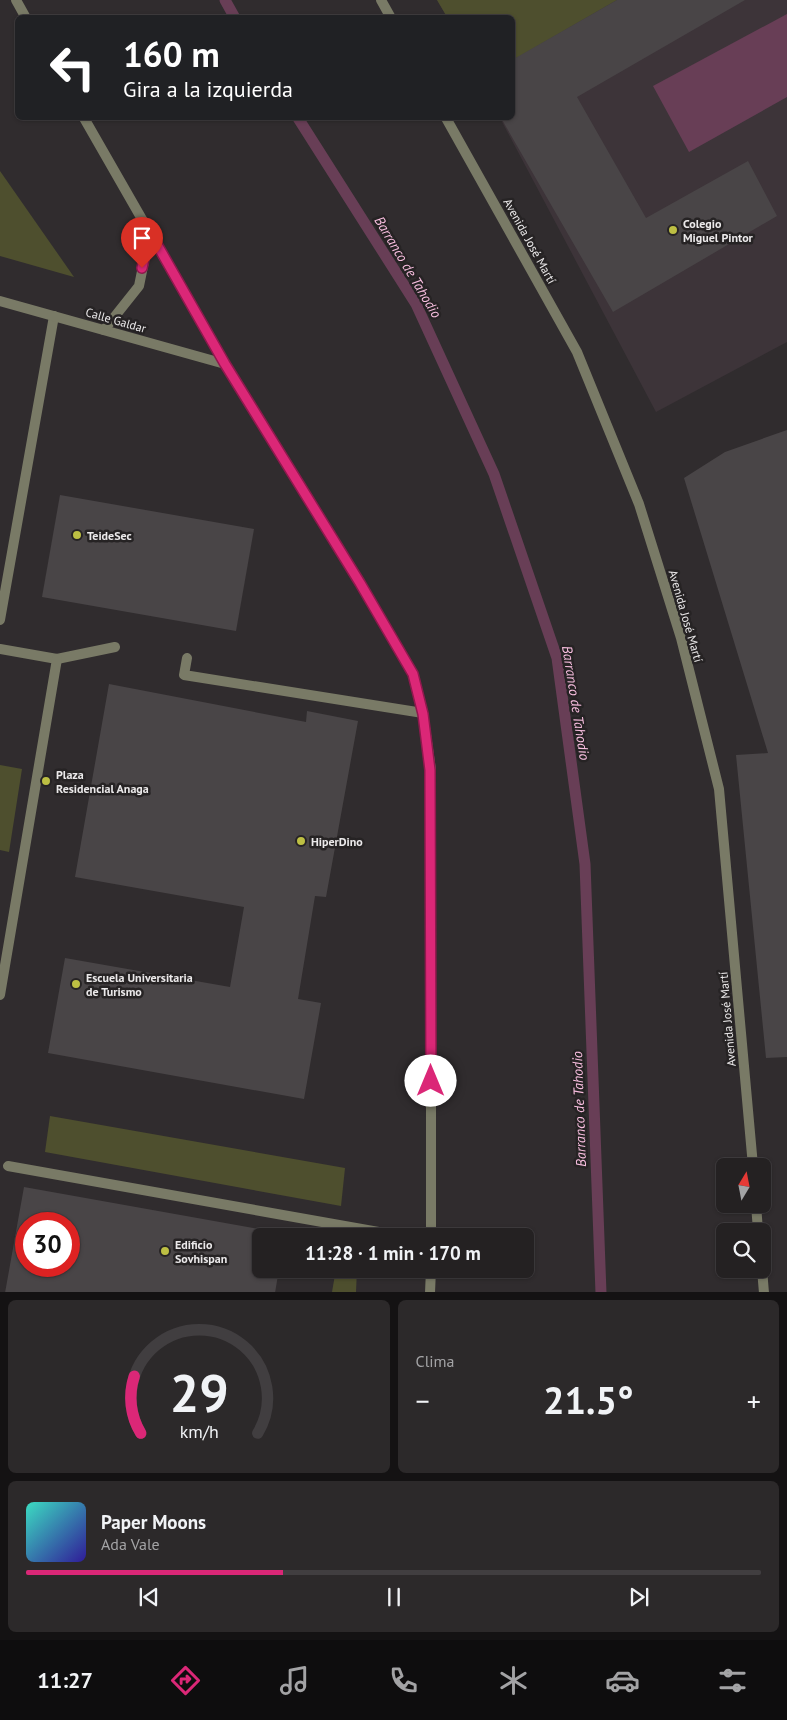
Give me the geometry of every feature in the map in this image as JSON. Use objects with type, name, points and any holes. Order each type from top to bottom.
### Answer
[{"type":"street","points":[[16,0],[24,15]]},
{"type":"street","points":[[381,0],[389,15]]},
{"type":"street","points":[[85,120],[225,364],[360,583],[413,674],[423,714],[430,770],[431,1228]]},
{"type":"street","name":"Avenida José Martí","points":[[447,120],[577,352],[639,504],[681,638],[719,789],[751,1158]]},
{"type":"street","points":[[104,330],[139,286],[150,232]]},
{"type":"street","name":"Calle Galdar","points":[[0,301],[225,364]]},
{"type":"street","points":[[0,620],[54,316]]},
{"type":"street","points":[[0,649],[57,659],[115,647]]},
{"type":"street","points":[[187,658],[184,674],[423,714]]},
{"type":"street","points":[[0,995],[57,659]]},
{"type":"street","points":[[8,1166],[356,1228]]},
{"type":"street","points":[[430,1292],[431,1278]]},
{"type":"street","points":[[763,1278],[764,1292]]},
{"type":"shaded area","name":"Colegio Miguel Pintor","points":[[437,0],[787,0],[787,342],[656,412],[501,120],[515,120],[515,15],[446,15]]},
{"type":"shaded area","points":[[787,14],[787,97],[689,152],[653,86]]},
{"type":"green space","points":[[437,0],[617,0],[515,59],[515,15],[446,15]]},
{"type":"green space","points":[[0,171],[74,277],[0,256]]},
{"type":"green space","points":[[0,765],[22,769],[9,852],[0,850]]},
{"type":"green space","points":[[50,1116],[345,1168],[341,1206],[45,1152]]},
{"type":"green space","points":[[334,1278],[357,1278],[356,1292],[332,1292]]},
{"type":"building","points":[[617,0],[745,0],[577,97],[646,218],[748,161],[777,216],[613,312],[502,120],[515,120],[515,58]]},
{"type":"building","points":[[787,430],[787,1057],[766,1058],[736,755],[768,753],[684,478],[725,452]]},
{"type":"building","points":[[60,495],[254,529],[236,631],[42,597]]},
{"type":"building","points":[[109,684],[306,722],[307,711],[358,721],[326,897],[315,896],[298,999],[321,1003],[304,1099],[48,1053],[65,958],[230,987],[244,907],[75,877]]},
{"type":"building","name":"Edificio Sovhispan","points":[[24,1187],[253,1228],[252,1278],[278,1278],[275,1292],[5,1292],[15,1237],[15,1277],[80,1277],[80,1212],[20,1212]]},
{"type":"waterway","name":"Barranco de Tahodio","points":[[225,0],[233,15]]},
{"type":"waterway","name":"Barranco de Tahodio","points":[[299,120],[416,304],[494,474],[557,658],[585,864],[601,1292]]},
{"type":"place","name":"Colegio Miguel Pintor","points":[[673,230]]},
{"type":"place","name":"TeideSec","points":[[77,535]]},
{"type":"place","name":"Plaza Residencial Anaga","points":[[46,781]]},
{"type":"place","name":"HiperDino","points":[[301,841]]},
{"type":"place","name":"Escuela Universitaria de Turismo","points":[[76,984]]},
{"type":"place","name":"Edificio Sovhispan","points":[[165,1251]]},
{"type":"route","points":[[142,268],[150,232],[225,364],[360,583],[413,674],[423,714],[430,770],[431,1081]]}]
